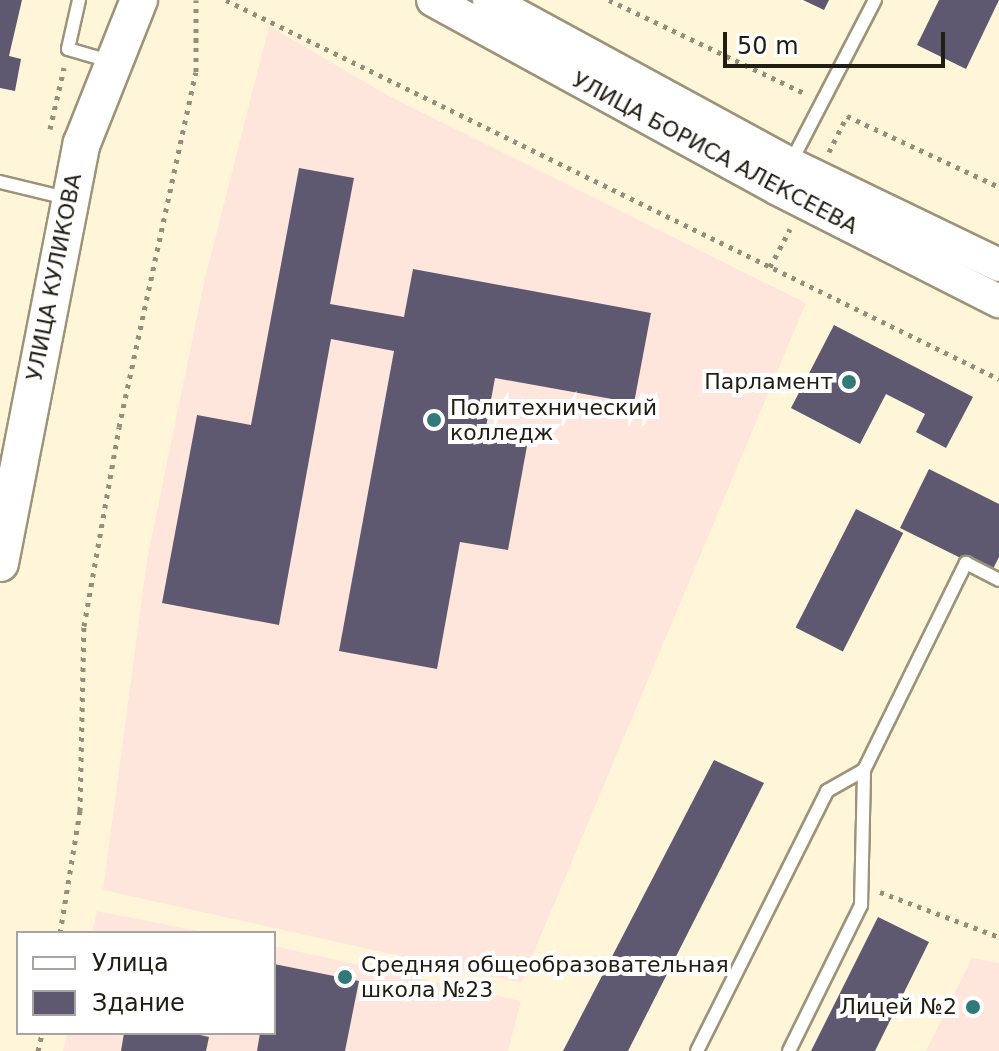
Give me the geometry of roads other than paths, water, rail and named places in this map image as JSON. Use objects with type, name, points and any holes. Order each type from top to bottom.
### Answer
[{"type":"main road","name":"УЛИЦА КУЛИКОВА","points":[[0,559],[82,143],[139,0]]},
{"type":"street","points":[[489,0],[790,164],[999,265]]},
{"type":"street","name":"УЛИЦА БОРИСА АЛЕКСЕЕВА","points":[[451,4],[778,189],[999,301]]},
{"type":"lane","points":[[79,0],[68,49],[112,62]]},
{"type":"lane","points":[[790,164],[875,0]]},
{"type":"lane","points":[[0,182],[69,199]]},
{"type":"lane","points":[[789,1051],[861,905],[864,770],[966,563],[999,580]]},
{"type":"lane","points":[[697,1051],[827,791],[864,770]]},
{"type":"place","name":"Парламент","points":[[849,382]]},
{"type":"place","name":"Политехнический колледж","points":[[434,420]]},
{"type":"place","name":"Средняя общеобразовательная школа №23","points":[[345,977]]},
{"type":"place","name":"Лицей №2","points":[[973,1007]]}]
